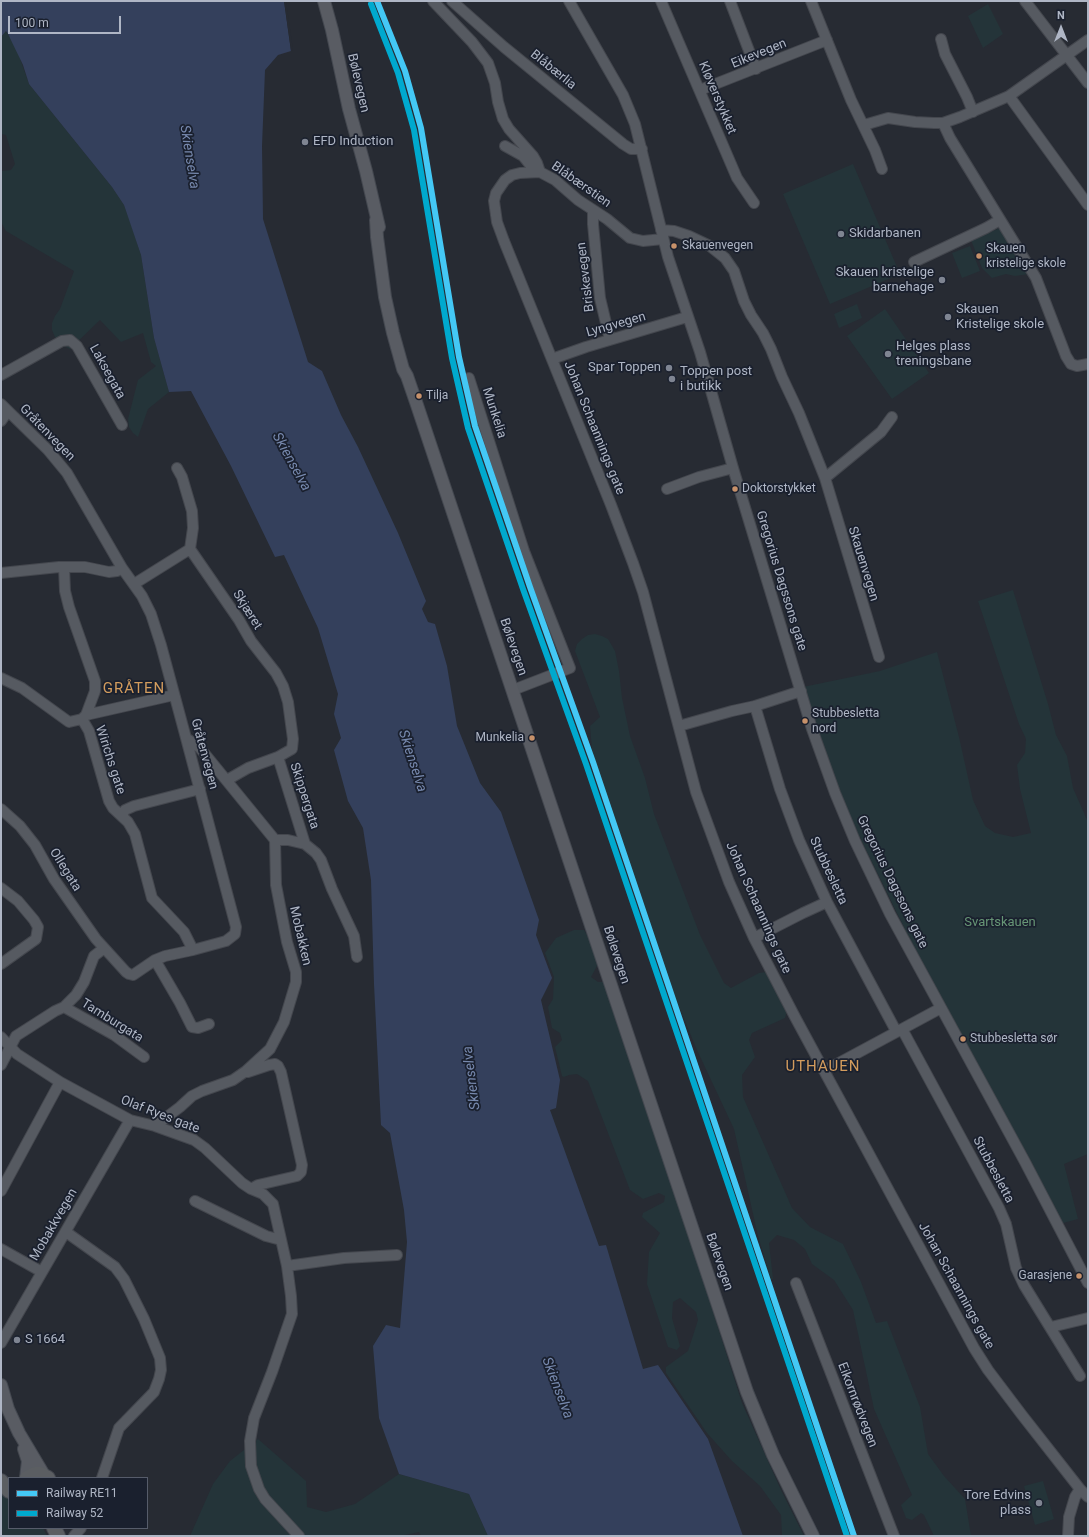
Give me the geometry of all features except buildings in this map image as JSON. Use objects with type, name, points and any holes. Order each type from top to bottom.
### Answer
[{"type":"highway","points":[[28,1477],[35,1474],[46,1477]]},
{"type":"highway","points":[[1,1481],[8,1490]]},
{"type":"main road","name":"Bølevegen","points":[[324,1],[384,248],[408,371],[407,376],[755,1412],[773,1455],[813,1536]]},
{"type":"main road","name":"Bølevegen","points":[[329,1],[339,28],[349,72],[364,148],[366,171]]},
{"type":"main road","points":[[1,1385],[4,1404],[19,1433],[46,1477]]},
{"type":"main road","points":[[19,1433],[28,1461],[26,1477]]},
{"type":"street","name":"Blåbærstien","points":[[433,1],[472,42],[488,63],[495,83],[502,119],[513,134],[533,156],[537,163],[536,172],[555,180],[578,200],[613,223],[630,238],[636,240],[662,234]]},
{"type":"street","name":"Blåbærlia","points":[[452,1],[504,47],[623,144],[631,149],[642,149]]},
{"type":"street","name":"Gregorius Dagssons gate","points":[[569,1],[623,95],[635,124],[662,234],[687,317],[700,352],[733,468],[801,691],[835,793],[855,841],[890,914],[1032,1176],[1088,1283]]},
{"type":"street","name":"Kløverstykket","points":[[661,1],[737,178],[754,203]]},
{"type":"street","points":[[730,1],[756,69]]},
{"type":"street","points":[[811,1],[851,100],[864,125],[882,169]]},
{"type":"street","points":[[1025,1],[1088,83]]},
{"type":"street","points":[[941,39],[945,54],[973,112]]},
{"type":"street","name":"Eikevegen","points":[[700,90],[827,40]]},
{"type":"street","points":[[864,125],[888,118],[915,122],[943,123],[973,112],[1009,96],[1088,40]]},
{"type":"street","points":[[1009,96],[1088,205]]},
{"type":"street","points":[[943,123],[950,138],[1036,278],[1066,356],[1071,364],[1077,366],[1088,364]]},
{"type":"street","points":[[505,146],[528,160],[536,172]]},
{"type":"street","name":"Johan Schaannings gate","points":[[536,172],[520,173],[505,180],[496,193],[494,207],[504,241],[633,562],[643,592],[696,792],[729,882],[754,938],[824,1071],[974,1348],[988,1370],[1080,1489],[1088,1497]]},
{"type":"street","name":"Briskevegen","points":[[593,210],[600,298],[610,340]]},
{"type":"street","points":[[914,262],[1000,220]]},
{"type":"street","name":"Skauenvegen","points":[[662,234],[674,231],[703,242],[718,252],[734,271],[751,316],[763,333],[771,349],[799,413],[824,478],[878,658]]},
{"type":"street","name":"Lyngvegen","points":[[552,359],[687,317]]},
{"type":"street","name":"Laksegata","points":[[1,375],[62,341],[70,340],[77,346],[122,425]]},
{"type":"street","name":"Munkelia","points":[[469,378],[524,551],[570,668],[513,690]]},
{"type":"street","points":[[1,421],[4,408]]},
{"type":"street","name":"Gråtenvegen","points":[[4,408],[48,450],[67,473],[122,568],[134,584],[147,606],[156,627],[169,670],[174,695],[236,927],[235,934],[226,941],[193,950]]},
{"type":"street","points":[[824,478],[881,432],[892,417]]},
{"type":"street","points":[[134,584],[190,549],[193,528],[192,511],[178,468]]},
{"type":"street","points":[[667,489],[699,477],[733,468]]},
{"type":"street","name":"Skjæret","points":[[190,549],[239,620],[251,641],[276,673],[283,686],[288,702],[293,746],[289,752],[278,758]]},
{"type":"street","points":[[64,567],[65,591],[69,607],[95,681],[94,692],[84,717]]},
{"type":"street","points":[[1,573],[64,567],[84,567],[109,572],[122,568]]},
{"type":"street","points":[[1,678],[22,688],[69,722],[174,695]]},
{"type":"street","points":[[678,726],[755,706],[801,691]]},
{"type":"street","name":"Stubbesletta","points":[[755,706],[780,789],[799,840],[826,902],[999,1208],[1006,1224],[1016,1268],[1024,1285],[1080,1376]]},
{"type":"street","name":"Wirichs gate","points":[[84,717],[109,801],[113,808],[128,822],[135,834],[152,898],[184,932],[193,950]]},
{"type":"street","points":[[186,738],[200,748],[275,840],[288,840],[305,844]]},
{"type":"street","name":"Skippergata","points":[[227,780],[248,768],[278,758],[305,844],[316,853],[321,860],[332,889],[354,936],[357,957]]},
{"type":"street","points":[[122,815],[125,810],[134,806],[200,789]]},
{"type":"street","name":"Ollegata","points":[[1,809],[20,826],[35,845],[54,879],[103,949],[126,972],[133,975],[155,960]]},
{"type":"street","name":"Mobakken","points":[[155,1126],[192,1096],[232,1080],[246,1071],[270,1049],[277,1036],[290,1003],[296,982],[295,967],[287,942],[276,885],[275,840]]},
{"type":"street","points":[[1,888],[18,901],[34,920],[38,928],[36,939],[1,964]]},
{"type":"street","points":[[754,938],[826,902]]},
{"type":"street","name":"Tamburgata","points":[[1,1065],[16,1036],[55,1011],[64,1007],[76,995],[84,982],[94,956],[103,949]]},
{"type":"street","points":[[193,950],[165,956],[155,960],[192,1027],[198,1028],[209,1024]]},
{"type":"street","name":"Tamburgata","points":[[64,1007],[114,1035],[144,1057]]},
{"type":"street","points":[[824,1071],[941,1008]]},
{"type":"street","name":"Olaf Ryes gate","points":[[1,1037],[17,1054],[60,1082],[130,1120],[155,1126],[194,1140],[242,1183],[263,1194],[273,1204],[287,1266],[292,1314],[254,1418],[251,1430],[251,1466],[259,1489],[275,1510],[300,1536]]},
{"type":"street","name":"Mobakken","points":[[246,1071],[251,1072],[275,1064],[278,1066],[281,1072],[300,1153],[302,1168],[299,1175],[258,1185],[251,1189]]},
{"type":"street","points":[[1,1191],[60,1082]]},
{"type":"street","name":"Mobakkvegen","points":[[1,1343],[130,1120]]},
{"type":"street","points":[[195,1201],[266,1236],[275,1240],[281,1240]]},
{"type":"street","points":[[66,1232],[116,1267],[124,1279],[140,1312],[160,1358],[161,1370],[154,1392],[119,1428],[102,1477]]},
{"type":"street","points":[[1,1249],[42,1272]]},
{"type":"street","points":[[287,1266],[344,1258],[397,1255]]},
{"type":"street","name":"Eikornrødvegen","points":[[796,1283],[894,1536]]},
{"type":"street","points":[[1051,1328],[1088,1318]]},
{"type":"street","points":[[1068,1536],[1069,1517],[1075,1497],[1080,1489]]},
{"type":"green space","points":[[988,4],[1003,34],[983,48],[968,16]]},
{"type":"green space","points":[[6,31],[17,50],[29,84],[112,187],[124,205],[132,227],[141,255],[154,338],[169,392],[148,409],[138,437],[129,427],[128,419],[138,380],[156,366],[151,362],[143,333],[121,342],[100,320],[70,349],[64,346],[55,337],[52,330],[52,323],[60,309],[74,271],[6,231],[1,222],[1,171],[11,170],[15,164],[6,135],[1,134],[1,37]]},
{"type":"green space","name":"Skidarbanen","points":[[853,164],[900,274],[830,304],[783,194]]},
{"type":"green space","points":[[1000,228],[1029,274],[1015,276],[1006,274],[992,278],[982,268],[971,240]]},
{"type":"green space","points":[[970,246],[980,271],[962,278],[952,253]]},
{"type":"green space","points":[[857,304],[862,318],[839,328],[834,314]]},
{"type":"green space","name":"Helges plass treningsbane","points":[[885,309],[929,373],[892,399],[847,336]]},
{"type":"green space","name":"Svartskauen","points":[[1013,590],[1056,735],[1067,756],[1073,788],[1088,822],[1088,1154],[1064,1164],[1078,1219],[1063,1223],[1049,1201],[1030,1159],[920,960],[838,793],[803,687],[880,671],[937,652],[959,737],[973,800],[985,826],[995,833],[1013,837],[1031,833],[1020,789],[1017,765],[1025,753],[1026,739],[1019,724],[978,601]]},
{"type":"green space","points":[[595,634],[608,639],[615,651],[622,698],[630,736],[645,778],[654,814],[700,935],[724,983],[731,988],[759,973],[766,972],[787,1011],[785,1018],[752,1033],[749,1040],[755,1057],[742,1075],[743,1097],[792,1208],[810,1227],[843,1244],[861,1282],[876,1323],[887,1321],[920,1407],[928,1454],[944,1476],[965,1499],[971,1536],[934,1536],[924,1515],[921,1513],[912,1520],[906,1518],[901,1505],[912,1495],[874,1409],[853,1310],[834,1280],[812,1264],[805,1249],[794,1240],[777,1235],[769,1243],[773,1279],[771,1279],[758,1236],[734,1129],[657,961],[593,762],[590,726],[600,717],[575,651],[577,644],[582,639],[588,635]]},
{"type":"green space","points":[[574,930],[584,930],[589,938],[598,964],[591,977],[598,982],[606,982],[642,1088],[742,1403],[781,1490],[804,1536],[782,1536],[781,1515],[760,1486],[732,1461],[707,1433],[666,1373],[666,1367],[688,1351],[698,1320],[696,1312],[680,1298],[673,1302],[672,1318],[680,1346],[677,1350],[668,1347],[647,1284],[649,1252],[660,1233],[642,1217],[643,1213],[664,1202],[665,1196],[659,1193],[643,1199],[630,1190],[588,1081],[577,1074],[564,1077],[562,1076],[555,1047],[562,1040],[560,1033],[552,1028],[548,1007],[553,999],[554,977],[545,953],[556,938]]},
{"type":"green space","points":[[258,1439],[306,1481],[307,1507],[326,1512],[355,1504],[399,1474],[469,1494],[488,1536],[421,1536],[419,1532],[400,1536],[190,1536],[213,1484],[230,1461]]},
{"type":"green space","name":"Tore Edvins plass","points":[[1043,1481],[1054,1519],[1035,1525],[1024,1486]]},
{"type":"green space","points":[[1,1487],[8,1494],[8,1529],[44,1529],[47,1536],[1,1536]]},
{"type":"water","name":"Skienselva","points":[[1,1],[284,1],[291,51],[278,55],[265,70],[262,146],[263,219],[308,362],[322,371],[341,415],[358,447],[398,533],[426,601],[422,609],[428,622],[435,624],[447,666],[457,726],[480,783],[501,812],[539,920],[536,935],[552,978],[541,1000],[560,1080],[556,1108],[550,1110],[599,1246],[606,1245],[643,1369],[658,1365],[708,1439],[743,1536],[488,1536],[469,1494],[399,1474],[379,1418],[373,1346],[386,1325],[400,1328],[407,1242],[404,1210],[390,1133],[381,1125],[374,984],[371,880],[363,828],[348,801],[334,750],[341,738],[334,714],[338,694],[318,628],[284,555],[275,557],[231,466],[191,391],[169,392],[154,338],[141,255],[124,205],[112,187],[29,84],[23,65],[6,31],[1,37]]},
{"type":"pier","points":[[284,1],[286,1],[293,50],[291,51]]},
{"type":"rail line","name":"RE11","points":[[377,1],[405,71],[421,128],[459,357],[475,426],[530,587],[593,762],[854,1536]]},
{"type":"rail line","name":"52","points":[[371,4],[398,73],[414,130],[452,358],[468,428],[523,589],[586,764],[847,1536]]},
{"type":"place","name":"EFD Induction","points":[[305,142]]},
{"type":"place","name":"Skidarbanen","points":[[841,234]]},
{"type":"place","name":"Skauenvegen","points":[[674,246]]},
{"type":"place","name":"Skauen kristelige skole","points":[[979,256]]},
{"type":"place","name":"Skauen kristelige barnehage","points":[[942,280]]},
{"type":"place","name":"Skauen Kristelige skole","points":[[948,317]]},
{"type":"place","name":"Helges plass treningsbane","points":[[888,354]]},
{"type":"place","name":"Spar Toppen","points":[[669,368]]},
{"type":"place","name":"Toppen post i butikk","points":[[672,379]]},
{"type":"place","name":"Tilja","points":[[419,396]]},
{"type":"place","name":"Doktorstykket","points":[[735,489]]},
{"type":"place","name":"Stubbesletta nord","points":[[805,721]]},
{"type":"place","name":"Munkelia","points":[[532,738]]},
{"type":"place","name":"Stubbesletta sør","points":[[963,1039]]},
{"type":"place","name":"Garasjene","points":[[1079,1276]]},
{"type":"place","name":"S 1664","points":[[17,1340]]},
{"type":"place","name":"Tore Edvins plass","points":[[1039,1503]]},
{"type":"district","name":"GRÅTEN","points":[[134,689]]},
{"type":"district","name":"UTHAUEN","points":[[823,1067]]}]
